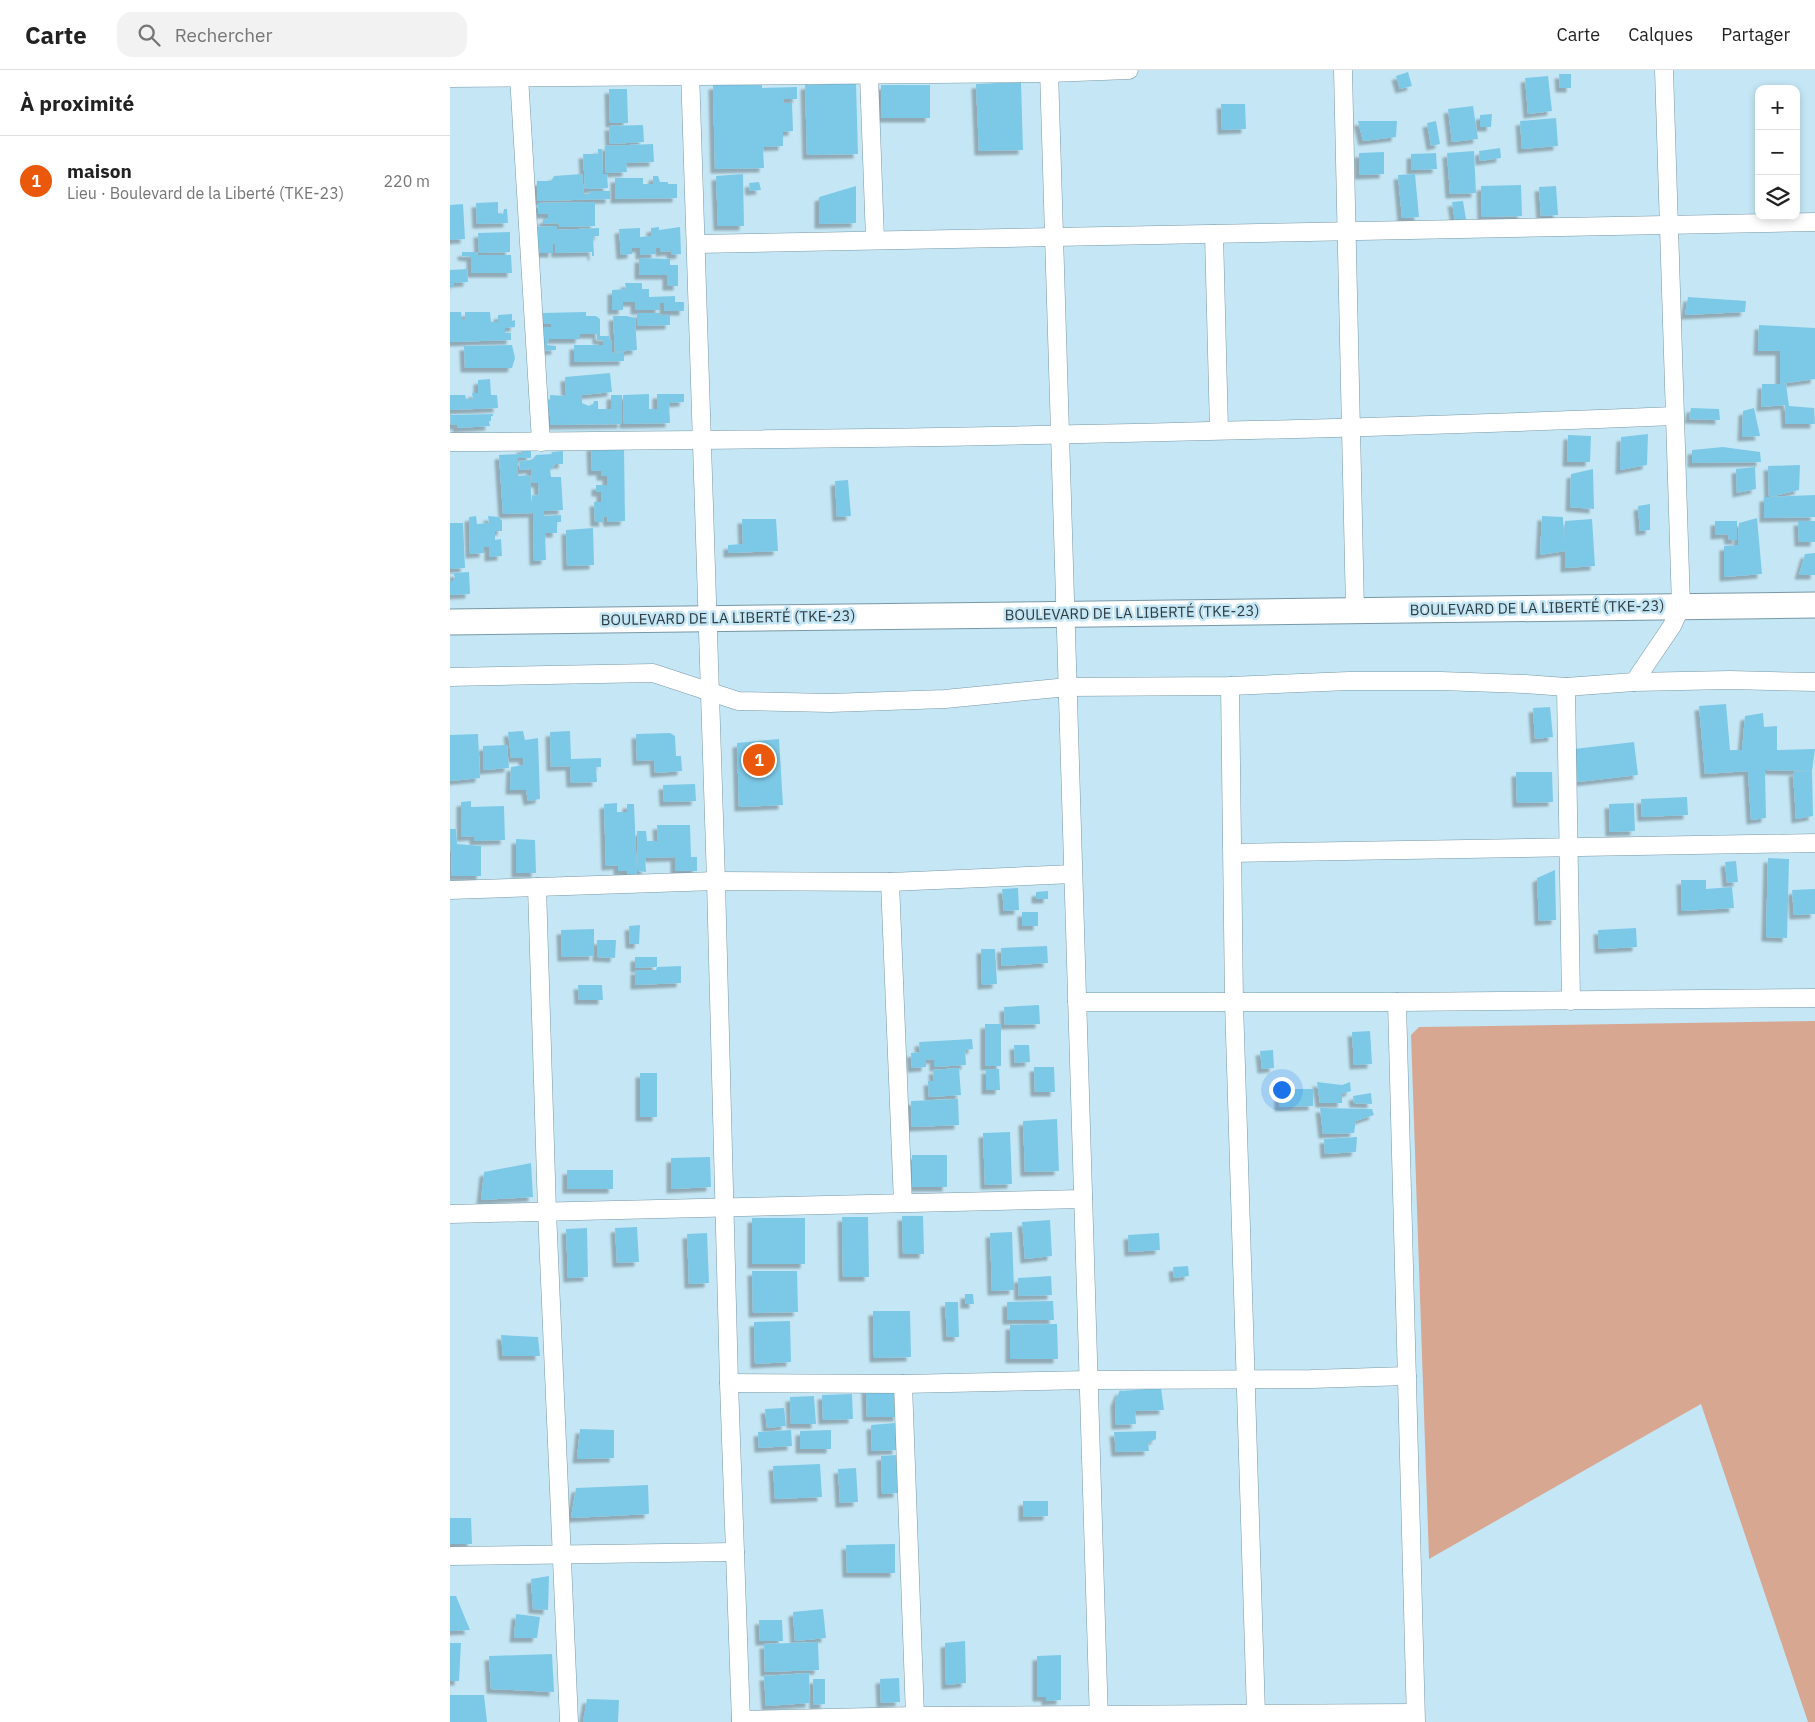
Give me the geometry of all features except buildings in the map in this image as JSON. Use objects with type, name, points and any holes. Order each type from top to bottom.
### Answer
[{"type":"street","points":[[450,78],[690,73],[869,74],[1130,70]]},
{"type":"street","points":[[1343,70],[1355,610]]},
{"type":"street","points":[[1634,682],[1672,626],[1681,606],[1664,70]]},
{"type":"street","points":[[1049,71],[1099,1719]]},
{"type":"street","points":[[690,73],[716,881],[729,1383],[741,1721],[915,1716],[1099,1719],[1256,1714],[1415,1718],[1397,1002]]},
{"type":"street","points":[[869,74],[875,240]]},
{"type":"street","points":[[518,76],[541,442]]},
{"type":"street","points":[[696,244],[1815,222]]},
{"type":"street","points":[[1214,234],[1219,430]]},
{"type":"street","points":[[450,442],[702,441],[1060,434],[1510,423],[1674,416]]},
{"type":"street","name":"BOULEVARD DE LA LIBERTÉ (TKE-23)","points":[[450,622],[1815,605]]},
{"type":"street","points":[[450,677],[652,674],[738,701],[830,702],[945,699],[1068,687],[1230,686],[1349,681],[1525,684],[1566,688],[1634,682],[1730,680],[1815,682]]},
{"type":"street","points":[[1230,686],[1234,1002],[1256,1714]]},
{"type":"street","points":[[1566,688],[1571,1000]]},
{"type":"street","points":[[1233,853],[1815,843]]},
{"type":"street","points":[[450,890],[716,881],[890,882],[1073,874]]},
{"type":"street","points":[[890,882],[903,1203]]},
{"type":"street","points":[[537,887],[547,1211],[569,1722]]},
{"type":"street","points":[[1077,1002],[1397,1002],[1815,998]]},
{"type":"street","points":[[450,1214],[1083,1199]]},
{"type":"street","points":[[729,1383],[903,1384],[1407,1376]]},
{"type":"street","points":[[903,1384],[915,1716]]},
{"type":"street","points":[[450,1556],[735,1552]]},
{"type":"shaded area","points":[[1815,1021],[1815,1722],[1808,1722],[1701,1404],[1429,1559],[1411,1035],[1419,1027]]},
{"type":"place","name":"maison","points":[[759,760]]}]
